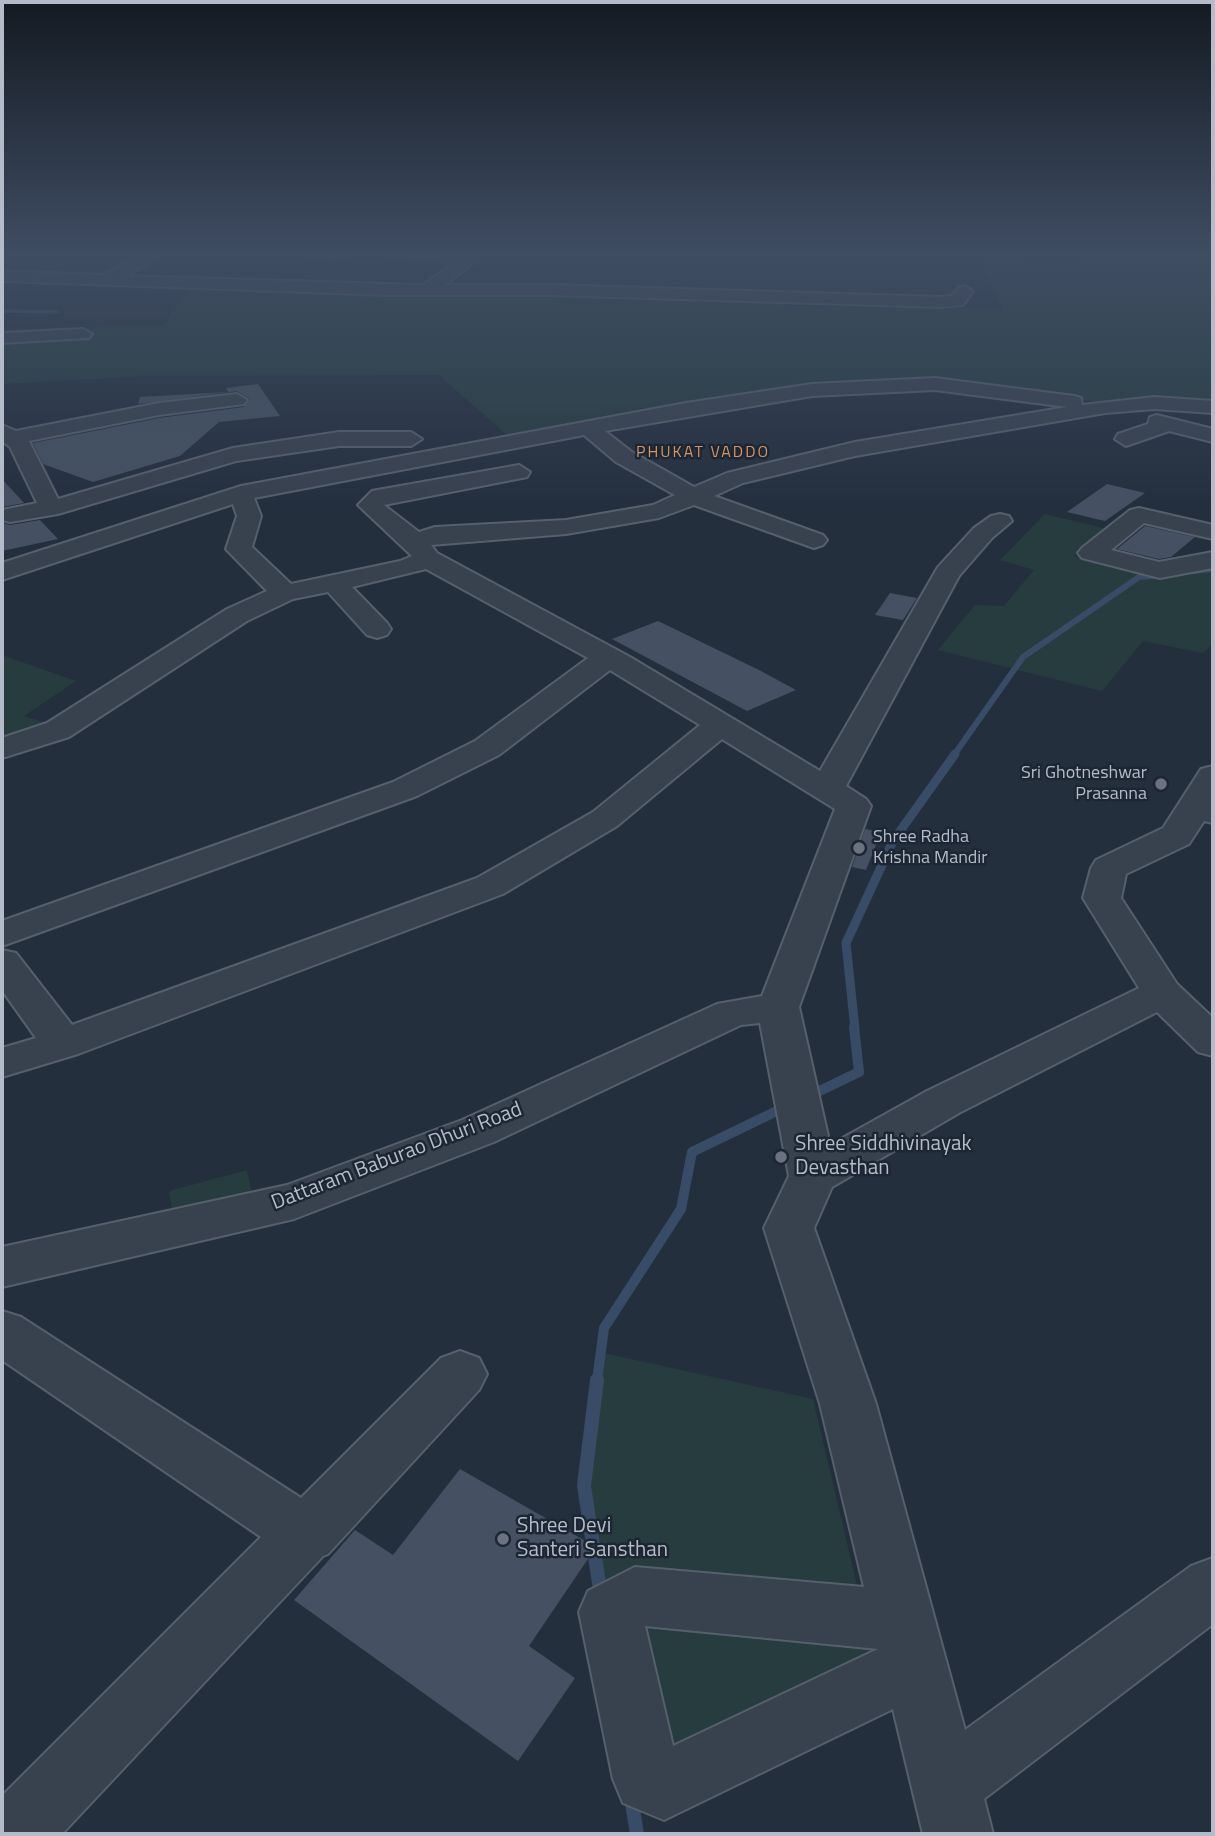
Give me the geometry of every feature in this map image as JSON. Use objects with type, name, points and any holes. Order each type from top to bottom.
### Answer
[{"type":"street","points":[[2,572],[241,493],[686,409],[812,390],[935,384],[1020,393],[1105,407],[1213,436]]},
{"type":"street","points":[[7,434],[237,400]]},
{"type":"street","points":[[2,748],[58,730],[237,615],[285,593],[334,583],[421,551],[435,535],[566,527],[659,511],[735,478],[855,449],[1105,407],[1154,403],[1213,407]]},
{"type":"street","points":[[1126,439],[1168,424]]},
{"type":"street","points":[[6,516],[47,500],[268,436],[356,425]]},
{"type":"street","points":[[589,428],[624,457],[695,497],[814,540]]},
{"type":"street","points":[[7,434],[19,443],[47,500]]},
{"type":"street","points":[[6,516],[49,509],[233,455],[339,439],[411,439]]},
{"type":"street","points":[[519,472],[380,496],[370,505],[421,551],[722,723],[854,806],[778,1007],[813,1176]]},
{"type":"street","points":[[241,493],[249,516],[239,549],[285,593]]},
{"type":"street","points":[[1213,531],[1139,515],[1091,553],[1160,570],[1213,560]]},
{"type":"street","points":[[827,789],[947,573],[983,533],[1000,521]]},
{"type":"street","points":[[334,583],[377,629]]},
{"type":"street","points":[[2,934],[405,789],[487,748],[608,657]]},
{"type":"street","points":[[2,1063],[63,1044],[490,886],[605,819],[722,723]]},
{"type":"street","points":[[1213,776],[1204,811],[1176,836],[1109,869],[1102,898],[1162,993],[1213,1042]]},
{"type":"street","points":[[2,962],[63,1044]]},
{"type":"street","points":[[1162,993],[943,1102],[813,1176],[789,1228],[848,1404],[951,1810],[1213,1587]]},
{"type":"street","name":"Dattaram Baburao Dhuri Road","points":[[2,1266],[294,1200],[478,1131],[733,1013],[778,1007]]},
{"type":"street","points":[[2,1332],[307,1535]]},
{"type":"street","points":[[14,1834],[307,1535],[460,1374]]},
{"type":"green space","points":[[1213,338],[1213,404],[1154,398],[1096,402],[1007,387],[919,380],[809,386],[685,402],[525,434],[506,434],[439,375],[142,376],[2,384],[2,340]]},
{"type":"green space","points":[[1045,514],[1107,529],[1074,556],[1135,571],[1213,561],[1213,643],[1203,653],[1143,641],[1102,691],[938,650],[975,605],[1004,606],[1034,570],[1000,560]]},
{"type":"green space","points":[[2,655],[76,681],[24,716],[43,722],[2,737]]},
{"type":"green space","points":[[247,1170],[252,1193],[172,1211],[169,1191]]},
{"type":"green space","points":[[599,1352],[813,1399],[885,1704],[628,1803],[577,1479]]},
{"type":"building","points":[[258,384],[280,416],[219,422],[180,456],[93,482],[43,464],[33,443],[159,418],[244,407],[250,399],[237,391],[138,404],[140,397],[228,392],[226,388]]},
{"type":"building","points":[[2,479],[24,503],[2,507]]},
{"type":"building","points":[[1107,484],[1145,493],[1105,521],[1067,512]]},
{"type":"building","points":[[40,520],[58,539],[2,551],[2,523],[10,525]]},
{"type":"building","points":[[1145,526],[1195,537],[1171,557],[1159,559],[1117,549]]},
{"type":"building","points":[[890,593],[917,598],[903,620],[875,615]]},
{"type":"building","points":[[658,621],[796,690],[747,711],[612,639]]},
{"type":"building","points":[[865,829],[881,832],[866,870],[852,867]]},
{"type":"building","points":[[460,1469],[596,1547],[529,1646],[575,1678],[518,1761],[294,1600],[355,1530],[393,1555]]},
{"type":"waterway","points":[[1194,571],[1213,569]]},
{"type":"waterway","points":[[954,755],[1023,657],[1139,577],[1163,575]]},
{"type":"waterway","points":[[855,1029],[846,943],[893,841],[955,754]]},
{"type":"waterway","points":[[807,1097],[859,1072],[854,1027]]},
{"type":"waterway","points":[[597,1381],[604,1328],[681,1209],[692,1152],[785,1107]]},
{"type":"waterway","points":[[597,1380],[584,1486],[601,1596]]},
{"type":"waterway","points":[[631,1797],[637,1834]]},
{"type":"place","name":"Sri Ghotneshwar Prasanna","points":[[1161,784]]},
{"type":"place","name":"Shree Radha Krishna Mandir","points":[[859,848]]},
{"type":"place","name":"Shree Siddhivinayak Devasthan","points":[[781,1157]]},
{"type":"place","name":"Shree Devi Santeri Sansthan","points":[[503,1539]]},
{"type":"district","name":"PHUKAT VADDO","points":[[703,453]]}]
